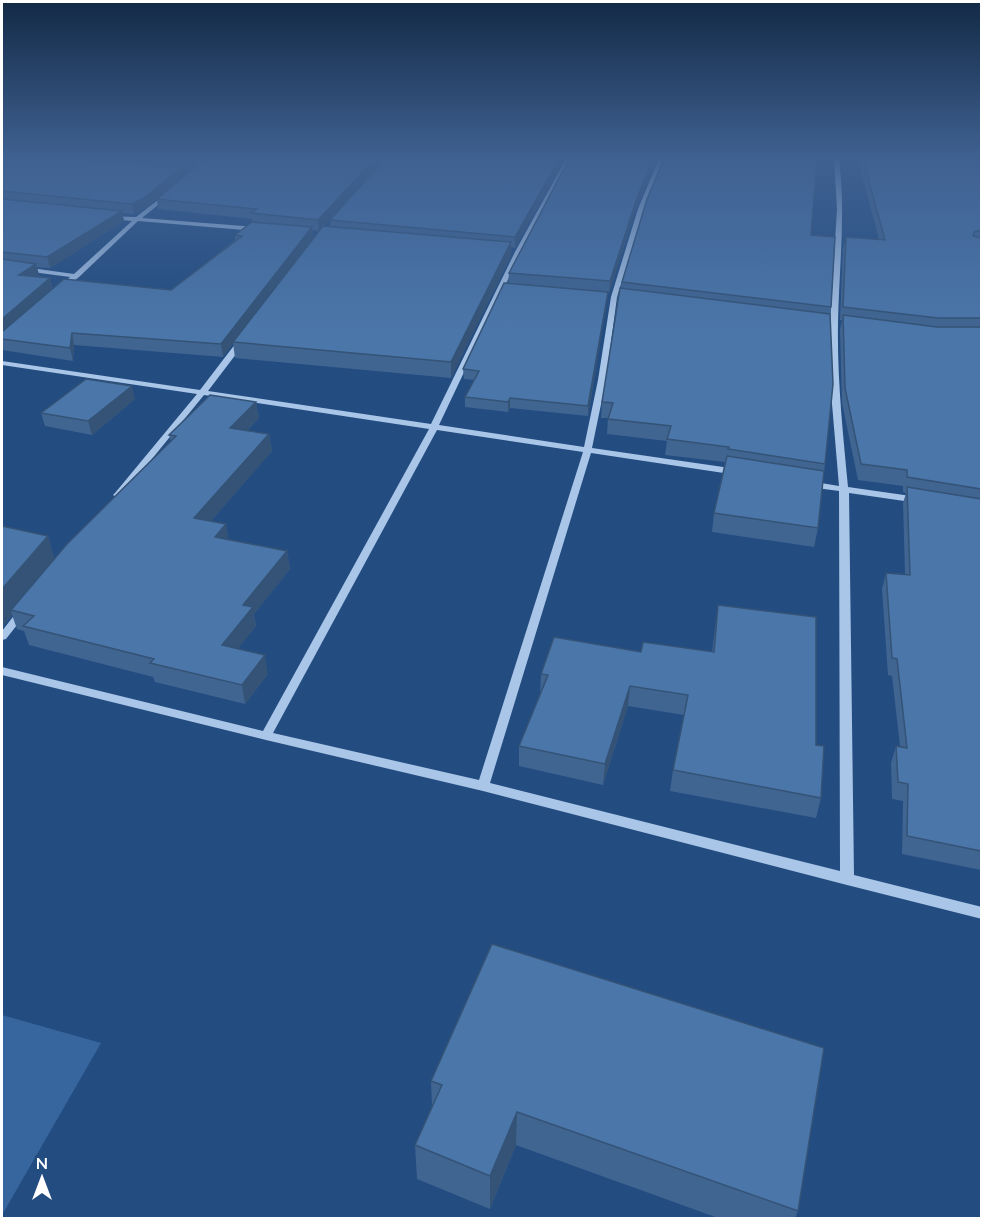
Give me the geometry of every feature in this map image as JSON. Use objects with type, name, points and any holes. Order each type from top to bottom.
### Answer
[{"type":"street","points":[[102,216],[264,230]]},
{"type":"street","points":[[52,297],[141,216]]},
{"type":"street","points":[[266,736],[434,428],[503,288],[518,252],[538,216]]},
{"type":"street","points":[[483,786],[588,448],[602,380],[614,297],[639,216]]},
{"type":"street","points":[[840,216],[834,324],[836,404],[844,489],[847,880]]},
{"type":"street","points":[[506,251],[518,252]]},
{"type":"street","points":[[2,266],[77,276]]},
{"type":"street","points":[[503,288],[514,289]]},
{"type":"street","points":[[603,296],[626,298]]},
{"type":"street","points":[[823,322],[846,325]]},
{"type":"street","points":[[113,502],[202,393],[244,337]]},
{"type":"street","points":[[2,363],[434,428],[588,448],[751,474]]},
{"type":"street","points":[[797,482],[924,501]]},
{"type":"street","points":[[2,637],[31,601]]},
{"type":"street","points":[[2,671],[266,736],[483,786],[981,913]]},
{"type":"shaded area","points":[[2,1015],[101,1043],[2,1215]]},
{"type":"building","points":[[2,216],[114,216],[47,257],[2,252]]},
{"type":"building","points":[[279,216],[322,216],[318,220]]},
{"type":"building","points":[[334,216],[527,216],[515,237],[330,220]]},
{"type":"building","points":[[539,216],[631,216],[610,281],[509,273]]},
{"type":"building","points":[[642,216],[813,216],[811,235],[835,237],[831,307],[622,282]]},
{"type":"building","points":[[878,216],[981,216],[981,231],[975,231],[973,236],[981,238],[981,318],[938,318],[843,307],[846,237],[885,240]]},
{"type":"building","points":[[252,222],[312,227],[221,344],[72,333],[70,348],[2,339],[3,331],[64,279],[171,290],[242,236],[235,235]]},
{"type":"building","points":[[323,226],[511,242],[451,362],[233,342]]},
{"type":"building","points":[[2,259],[36,264],[19,275],[50,278],[2,319]]},
{"type":"building","points":[[504,283],[608,292],[588,406],[510,398],[508,402],[465,397],[479,371],[463,369]]},
{"type":"building","points":[[620,288],[830,314],[833,384],[825,464],[667,439],[671,426],[608,419],[613,403],[602,402]]},
{"type":"building","points":[[843,315],[937,327],[981,327],[981,489],[907,477],[907,470],[861,464],[845,388]]},
{"type":"building","points":[[86,379],[132,386],[88,421],[41,413]]},
{"type":"building","points":[[210,395],[256,402],[230,428],[269,434],[194,518],[226,524],[215,537],[287,551],[243,605],[253,607],[222,645],[265,655],[242,685],[150,663],[154,659],[23,626],[34,616],[11,610],[67,544],[176,436],[169,435]]},
{"type":"building","points":[[727,456],[824,471],[818,528],[714,513]]},
{"type":"building","points":[[907,487],[981,499],[981,851],[907,836],[908,784],[898,782],[896,746],[907,748],[897,659],[892,658],[886,573],[910,575]]},
{"type":"building","points":[[2,526],[48,536],[2,589]]},
{"type":"building","points":[[718,605],[816,617],[816,745],[824,746],[821,798],[673,770],[688,695],[630,686],[605,764],[519,746],[548,675],[541,674],[554,637],[641,652],[643,642],[714,652]]},
{"type":"building","points":[[492,944],[824,1048],[798,1211],[517,1112],[490,1176],[415,1145],[442,1085],[431,1081]]}]
